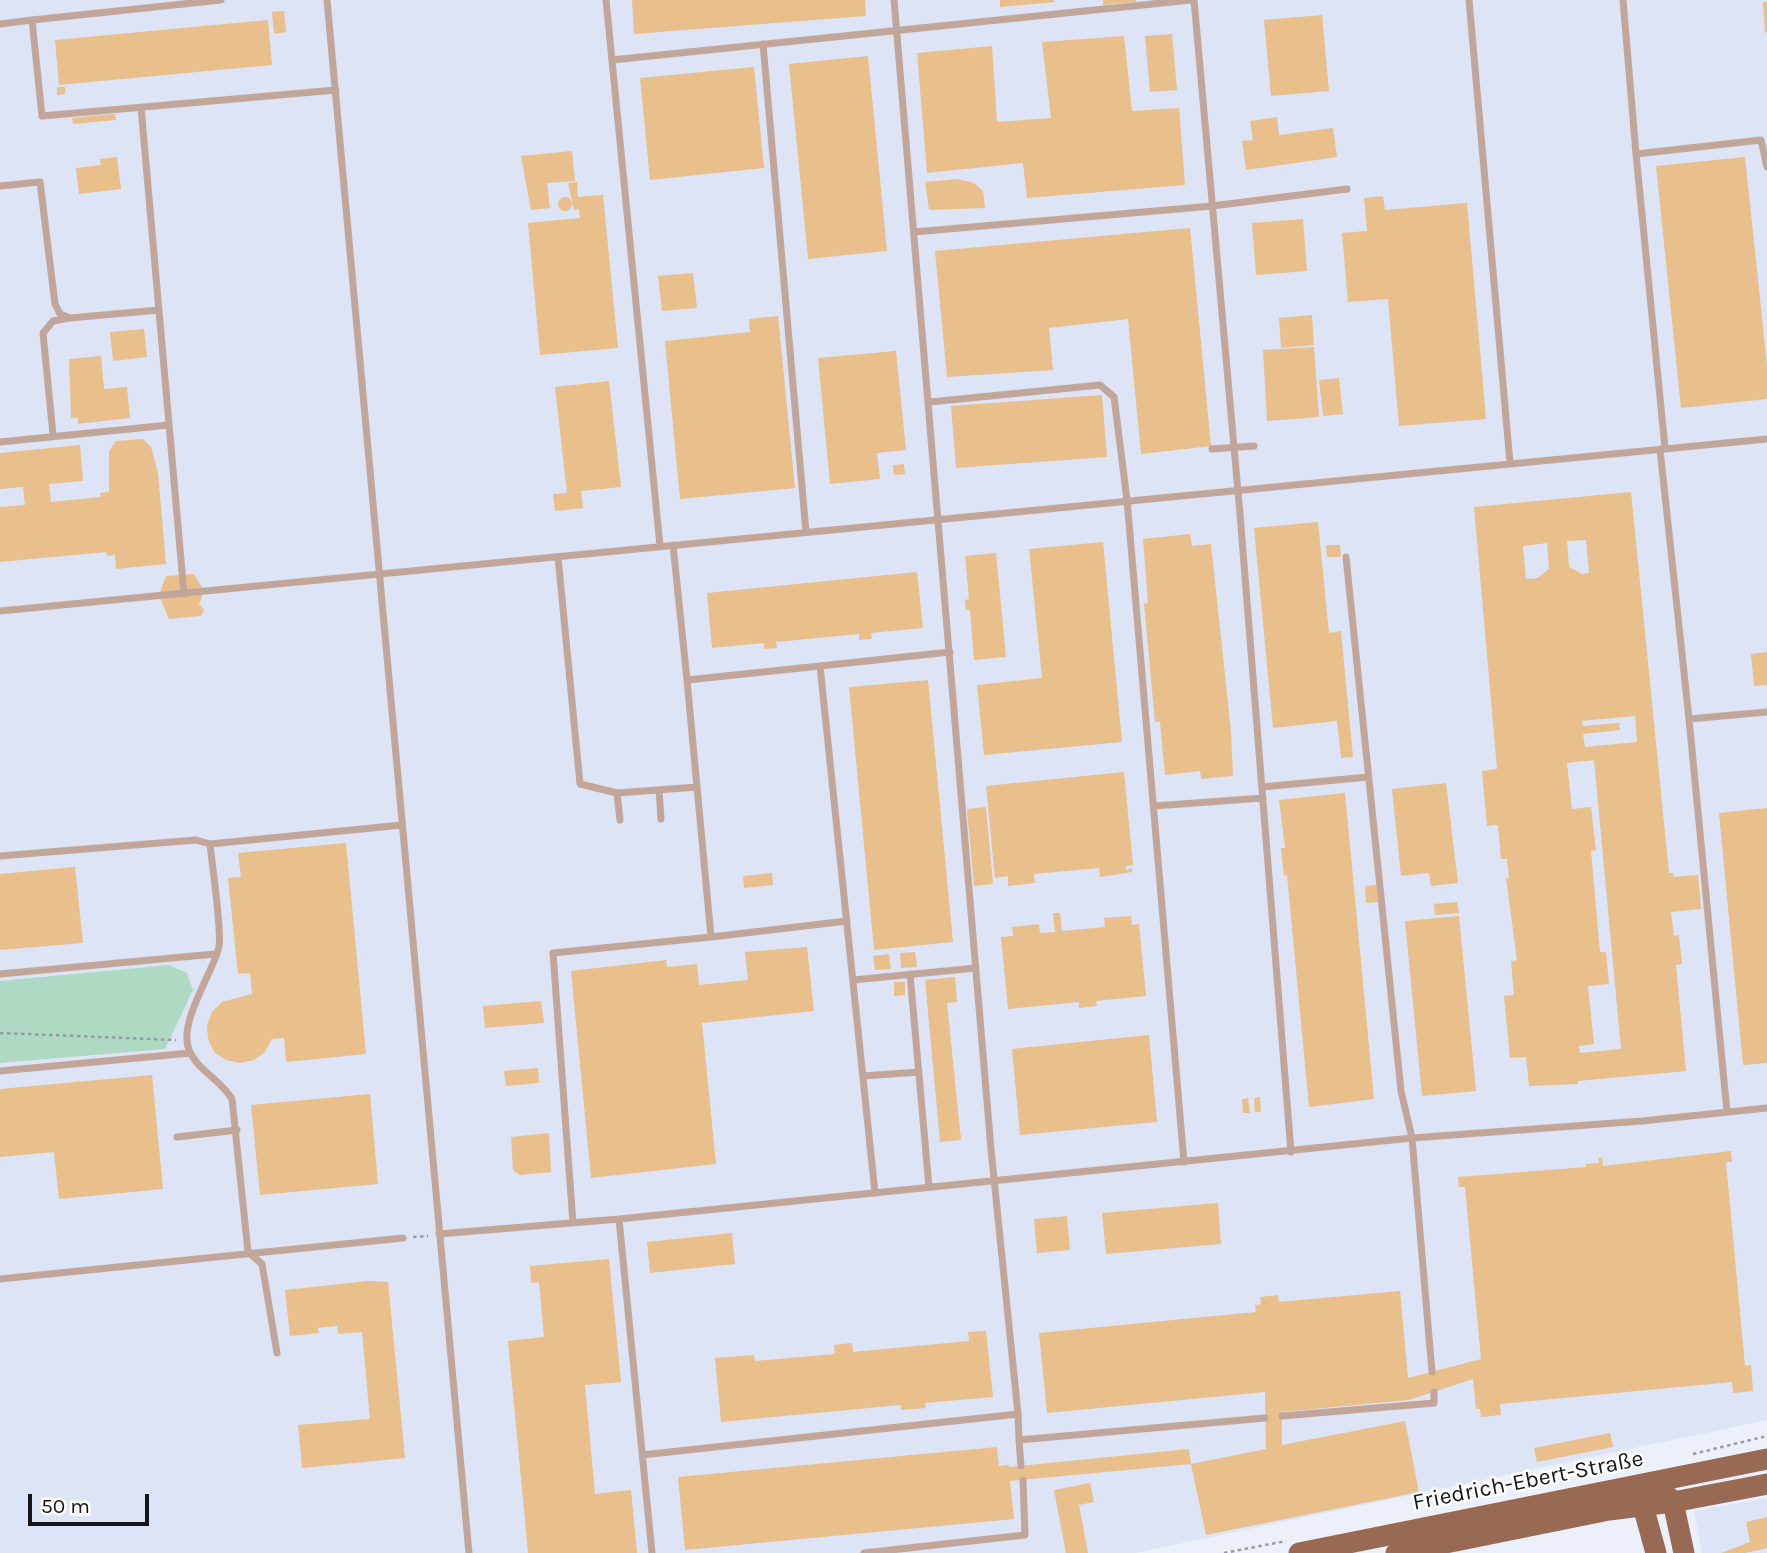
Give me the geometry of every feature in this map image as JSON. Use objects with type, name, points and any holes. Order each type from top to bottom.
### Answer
[{"type":"main road","name":"Friedrich-Ebert-Straße","points":[[1300,1553],[1655,1484],[1767,1459]]},
{"type":"main road","points":[[1656,1553],[1643,1506],[1655,1484],[1673,1502],[1684,1553]]},
{"type":"main road","name":"Friedrich-Ebert-Straße","points":[[1404,1552],[1478,1542],[1643,1506],[1767,1484]]},
{"type":"lane","points":[[0,24],[220,0]]},
{"type":"lane","points":[[327,0],[469,1553]]},
{"type":"lane","points":[[606,0],[660,546]]},
{"type":"lane","points":[[894,0],[994,1180],[1021,1466]]},
{"type":"lane","points":[[612,60],[1192,0],[1238,489],[1291,1152]]},
{"type":"lane","points":[[1469,0],[1510,463]]},
{"type":"lane","points":[[1623,0],[1727,1112]]},
{"type":"lane","points":[[32,20],[41,116],[336,90]]},
{"type":"lane","points":[[763,44],[806,532]]},
{"type":"lane","points":[[141,107],[184,594]]},
{"type":"lane","points":[[1636,154],[1761,140],[1767,167]]},
{"type":"lane","points":[[0,186],[40,182],[55,304],[53,321],[43,333],[53,435]]},
{"type":"lane","points":[[914,232],[1212,206],[1347,189]]},
{"type":"lane","points":[[55,304],[60,314],[70,318]]},
{"type":"lane","points":[[53,321],[159,310]]},
{"type":"lane","points":[[930,402],[1100,385],[1114,397],[1127,500],[1184,1163]]},
{"type":"lane","points":[[0,442],[169,425]]},
{"type":"lane","points":[[0,611],[1767,439]]},
{"type":"lane","points":[[1212,449],[1254,446]]},
{"type":"lane","points":[[673,545],[711,937]]},
{"type":"lane","points":[[558,557],[580,784],[617,793],[697,787]]},
{"type":"lane","points":[[1346,557],[1402,1091],[1412,1138],[1432,1372]]},
{"type":"lane","points":[[687,680],[950,652]]},
{"type":"lane","points":[[820,666],[875,1193]]},
{"type":"lane","points":[[1689,719],[1767,712]]},
{"type":"lane","points":[[1262,787],[1368,776]]},
{"type":"lane","points":[[659,790],[662,819]]},
{"type":"lane","points":[[617,793],[620,820]]},
{"type":"lane","points":[[1154,806],[1263,798]]},
{"type":"lane","points":[[0,856],[196,840],[210,844],[402,825]]},
{"type":"lane","points":[[210,844],[219,946],[195,1005],[186,1041],[190,1053],[225,1087],[232,1099],[248,1252],[262,1264],[276,1353]]},
{"type":"lane","points":[[573,1223],[553,954],[847,920]]},
{"type":"lane","points":[[0,974],[215,954]]},
{"type":"lane","points":[[853,980],[976,968]]},
{"type":"lane","points":[[910,974],[929,1187]]},
{"type":"lane","points":[[0,1071],[190,1053]]},
{"type":"lane","points":[[863,1076],[919,1072]]},
{"type":"lane","points":[[439,1234],[619,1219],[1412,1138],[1767,1108]]},
{"type":"lane","points":[[177,1137],[237,1130]]},
{"type":"lane","points":[[619,1219],[652,1553]]},
{"type":"lane","points":[[0,1279],[403,1238]]},
{"type":"lane","points":[[1282,1416],[1434,1403],[1434,1392]]},
{"type":"lane","points":[[642,1455],[1018,1414]]},
{"type":"lane","points":[[1020,1440],[1265,1418]]},
{"type":"lane","points":[[864,1553],[1025,1535],[1023,1480]]},
{"type":"path","points":[[0,1033],[186,1041]]},
{"type":"path","points":[[403,1238],[439,1234]]},
{"type":"path","points":[[1687,1455],[1767,1436]]},
{"type":"shaded area","points":[[0,0],[1767,0],[1767,1420],[1135,1553],[0,1553]]},
{"type":"shaded area","points":[[1767,1498],[1767,1553],[1702,1553],[1694,1511]]},
{"type":"green space","points":[[169,965],[187,973],[193,990],[165,1049],[0,1063],[0,981]]},
{"type":"building","points":[[632,0],[865,0],[866,16],[634,34]]},
{"type":"building","points":[[1000,0],[1054,0],[1055,2],[1000,7]]},
{"type":"building","points":[[1103,0],[1136,0],[1136,2],[1103,5]]},
{"type":"building","points":[[1763,2],[1767,2],[1765,33]]},
{"type":"building","points":[[284,11],[286,32],[274,34],[272,12]]},
{"type":"building","points":[[1322,15],[1329,91],[1271,96],[1264,20]]},
{"type":"building","points":[[268,20],[272,65],[59,85],[55,40]]},
{"type":"building","points":[[1172,34],[1177,90],[1150,92],[1145,36]]},
{"type":"building","points":[[1124,36],[1132,111],[1179,108],[1185,185],[1027,198],[1023,163],[927,173],[917,53],[992,46],[997,122],[1051,118],[1042,42]]},
{"type":"building","points":[[868,56],[887,251],[808,259],[789,64]]},
{"type":"building","points":[[754,67],[764,168],[650,180],[640,78]]},
{"type":"building","points":[[57,87],[65,87],[65,94],[57,95]]},
{"type":"building","points":[[115,114],[116,120],[73,124],[72,118]]},
{"type":"building","points":[[1277,117],[1279,135],[1333,128],[1337,157],[1246,170],[1242,141],[1253,140],[1250,121]]},
{"type":"building","points":[[572,151],[575,181],[547,183],[550,208],[531,210],[521,156]]},
{"type":"building","points":[[117,157],[121,189],[79,194],[76,168],[101,165],[100,159]]},
{"type":"building","points":[[1745,157],[1767,365],[1767,399],[1681,408],[1656,166]]},
{"type":"building","points":[[958,179],[974,183],[983,191],[985,208],[929,210],[925,182]]},
{"type":"building","points":[[577,182],[578,197],[603,195],[618,348],[540,355],[528,223],[580,218],[579,209],[574,210],[568,183]]},
{"type":"building","points":[[1383,196],[1385,210],[1467,203],[1486,419],[1399,426],[1388,299],[1348,302],[1342,233],[1367,231],[1364,198]]},
{"type":"building","points":[[562,197],[568,197],[572,204],[568,211],[562,211],[558,207],[558,201]]},
{"type":"building","points":[[1303,219],[1307,271],[1256,275],[1252,223]]},
{"type":"building","points":[[1190,228],[1211,446],[1141,454],[1128,319],[1049,328],[1053,370],[947,377],[935,251]]},
{"type":"building","points":[[693,273],[697,308],[662,311],[658,276]]},
{"type":"building","points":[[1312,315],[1314,345],[1281,348],[1279,318]]},
{"type":"building","points":[[778,316],[795,488],[680,499],[665,341],[750,332],[749,319]]},
{"type":"building","points":[[144,329],[147,357],[113,361],[110,332]]},
{"type":"building","points":[[1314,347],[1319,417],[1267,421],[1263,350]]},
{"type":"building","points":[[896,351],[906,450],[877,453],[880,479],[830,484],[818,358]]},
{"type":"building","points":[[101,356],[104,389],[127,387],[130,418],[78,424],[78,418],[71,418],[69,359]]},
{"type":"building","points":[[1339,378],[1343,414],[1323,416],[1319,380]]},
{"type":"building","points":[[609,381],[621,487],[581,491],[583,508],[555,511],[553,494],[567,493],[555,387]]},
{"type":"building","points":[[1102,395],[1107,457],[956,468],[951,406]]},
{"type":"building","points":[[143,439],[151,447],[158,473],[166,564],[116,569],[115,555],[107,556],[106,552],[0,562],[0,507],[25,505],[23,487],[0,489],[0,453],[80,445],[83,481],[49,484],[51,502],[101,497],[100,493],[109,492],[109,451],[116,441]]},
{"type":"building","points":[[904,464],[905,474],[894,475],[893,465]]},
{"type":"building","points":[[1631,492],[1669,873],[1673,873],[1674,877],[1698,875],[1701,909],[1671,912],[1674,936],[1679,935],[1682,964],[1676,965],[1686,1071],[1578,1081],[1578,1084],[1529,1086],[1526,1057],[1510,1058],[1504,996],[1514,995],[1511,961],[1517,960],[1506,878],[1509,878],[1507,859],[1501,859],[1498,825],[1487,826],[1482,771],[1497,769],[1474,507]],"holes":[[[1586,540],[1589,573],[1582,574],[1569,567],[1567,541]],[[1547,543],[1549,569],[1538,578],[1526,579],[1523,546]],[[1635,716],[1637,742],[1585,747],[1583,734],[1620,730],[1619,723],[1583,726],[1582,721]],[[1594,760],[1621,1049],[1580,1053],[1579,1046],[1594,1044],[1588,986],[1609,984],[1606,952],[1600,952],[1591,851],[1596,850],[1591,807],[1572,809],[1567,763]]]},
{"type":"building","points":[[1318,522],[1329,633],[1341,631],[1353,757],[1341,758],[1337,721],[1273,728],[1254,528]]},
{"type":"building","points":[[1190,534],[1192,546],[1211,544],[1231,732],[1233,776],[1201,779],[1200,771],[1165,775],[1160,722],[1155,722],[1144,604],[1148,603],[1143,539]]},
{"type":"building","points":[[1103,542],[1122,742],[984,755],[977,685],[1042,678],[1029,549]]},
{"type":"building","points":[[1326,545],[1340,545],[1341,557],[1327,557]]},
{"type":"building","points":[[996,553],[1006,657],[974,660],[970,610],[966,610],[965,600],[969,599],[965,556]]},
{"type":"building","points":[[917,572],[923,628],[871,633],[872,639],[859,640],[859,634],[776,642],[777,648],[764,649],[764,643],[712,648],[707,593]]},
{"type":"building","points":[[194,574],[204,591],[199,604],[204,610],[201,616],[169,619],[159,595],[166,576]]},
{"type":"building","points":[[1767,652],[1767,685],[1754,686],[1751,654]]},
{"type":"building","points":[[928,680],[953,942],[874,950],[849,687]]},
{"type":"building","points":[[1124,772],[1133,865],[1126,866],[1126,870],[1132,868],[1132,872],[1100,877],[1099,868],[1034,874],[1035,883],[1008,886],[1008,876],[995,878],[986,786]]},
{"type":"building","points":[[1446,783],[1458,883],[1431,886],[1429,873],[1401,876],[1392,789]]},
{"type":"building","points":[[1345,793],[1374,1099],[1309,1107],[1287,875],[1284,876],[1281,848],[1285,848],[1279,800]]},
{"type":"building","points":[[986,807],[993,884],[974,886],[967,809]]},
{"type":"building","points":[[1767,808],[1767,1063],[1743,1065],[1719,813]]},
{"type":"building","points":[[346,843],[366,1054],[286,1062],[284,1038],[272,1039],[265,1052],[254,1060],[240,1063],[226,1060],[214,1052],[208,1039],[207,1025],[212,1012],[222,1002],[252,994],[250,973],[238,974],[228,878],[241,877],[238,853]]},
{"type":"building","points":[[75,867],[83,943],[0,950],[0,874]]},
{"type":"building","points":[[772,873],[773,885],[744,888],[743,876]]},
{"type":"building","points":[[1376,885],[1378,902],[1366,903],[1365,886]]},
{"type":"building","points":[[1457,902],[1459,913],[1435,915],[1434,904]]},
{"type":"building","points":[[1053,913],[1060,913],[1062,931],[1105,927],[1104,918],[1131,916],[1132,925],[1139,924],[1146,996],[1096,1001],[1097,1006],[1079,1008],[1079,1002],[1008,1009],[1001,937],[1013,936],[1012,927],[1039,924],[1040,933],[1055,932]]},
{"type":"building","points":[[1459,916],[1476,1091],[1422,1096],[1405,921]]},
{"type":"building","points":[[807,947],[814,1011],[702,1023],[716,1164],[591,1178],[571,971],[666,960],[667,967],[697,964],[699,985],[748,980],[745,952]]},
{"type":"building","points":[[915,952],[917,967],[901,968],[900,953]]},
{"type":"building","points":[[889,954],[891,969],[875,970],[873,956]]},
{"type":"building","points":[[955,977],[957,1002],[947,1003],[961,1140],[940,1142],[925,980]]},
{"type":"building","points":[[894,982],[905,982],[905,995],[894,996]]},
{"type":"building","points":[[541,1001],[544,1023],[485,1028],[483,1006]]},
{"type":"building","points":[[1149,1035],[1157,1122],[1020,1135],[1012,1049]]},
{"type":"building","points":[[538,1068],[539,1083],[506,1086],[504,1071]]},
{"type":"building","points":[[152,1075],[163,1189],[59,1199],[54,1152],[0,1157],[0,1089]]},
{"type":"building","points":[[370,1094],[378,1184],[260,1195],[251,1105]]},
{"type":"building","points":[[1260,1097],[1261,1112],[1255,1112],[1254,1098]]},
{"type":"building","points":[[1248,1098],[1250,1113],[1243,1113],[1242,1099]]},
{"type":"building","points":[[549,1133],[551,1172],[520,1175],[513,1170],[511,1137]]},
{"type":"building","points":[[1731,1151],[1732,1162],[1726,1162],[1745,1366],[1751,1365],[1753,1391],[1733,1393],[1732,1382],[1500,1404],[1501,1415],[1481,1417],[1480,1409],[1476,1409],[1473,1379],[1409,1400],[1282,1412],[1282,1445],[1405,1421],[1419,1492],[1206,1535],[1191,1464],[1266,1449],[1265,1392],[1047,1413],[1039,1333],[1256,1312],[1255,1305],[1261,1304],[1260,1297],[1278,1295],[1279,1302],[1400,1291],[1408,1378],[1481,1359],[1465,1187],[1459,1187],[1458,1177],[1586,1167],[1586,1164],[1599,1163],[1598,1158],[1602,1157],[1603,1166]]},
{"type":"building","points":[[1218,1203],[1221,1244],[1106,1254],[1102,1213]]},
{"type":"building","points":[[1067,1216],[1070,1250],[1037,1253],[1034,1219]]},
{"type":"building","points":[[732,1233],[735,1264],[650,1273],[647,1242]]},
{"type":"building","points":[[609,1259],[621,1382],[585,1385],[595,1494],[631,1490],[637,1553],[528,1553],[508,1341],[544,1337],[539,1282],[531,1283],[530,1266]]},
{"type":"building","points":[[368,1281],[388,1282],[405,1458],[302,1468],[298,1425],[370,1419],[362,1332],[338,1334],[337,1326],[318,1328],[319,1333],[290,1336],[285,1290]]},
{"type":"building","points":[[986,1331],[993,1397],[925,1403],[926,1408],[901,1410],[901,1405],[721,1422],[715,1358],[754,1355],[755,1361],[835,1354],[834,1345],[852,1343],[853,1352],[969,1341],[968,1332]]},
{"type":"building","points":[[1610,1433],[1613,1447],[1537,1462],[1534,1448]]},
{"type":"building","points":[[997,1447],[999,1466],[1009,1467],[1189,1449],[1191,1464],[1010,1481],[1014,1519],[685,1550],[678,1477]]},
{"type":"building","points":[[1090,1483],[1094,1502],[1079,1505],[1088,1553],[1066,1553],[1054,1490]]},
{"type":"building","points":[[1767,1517],[1767,1548],[1745,1553],[1721,1553],[1750,1542],[1746,1522]]}]
